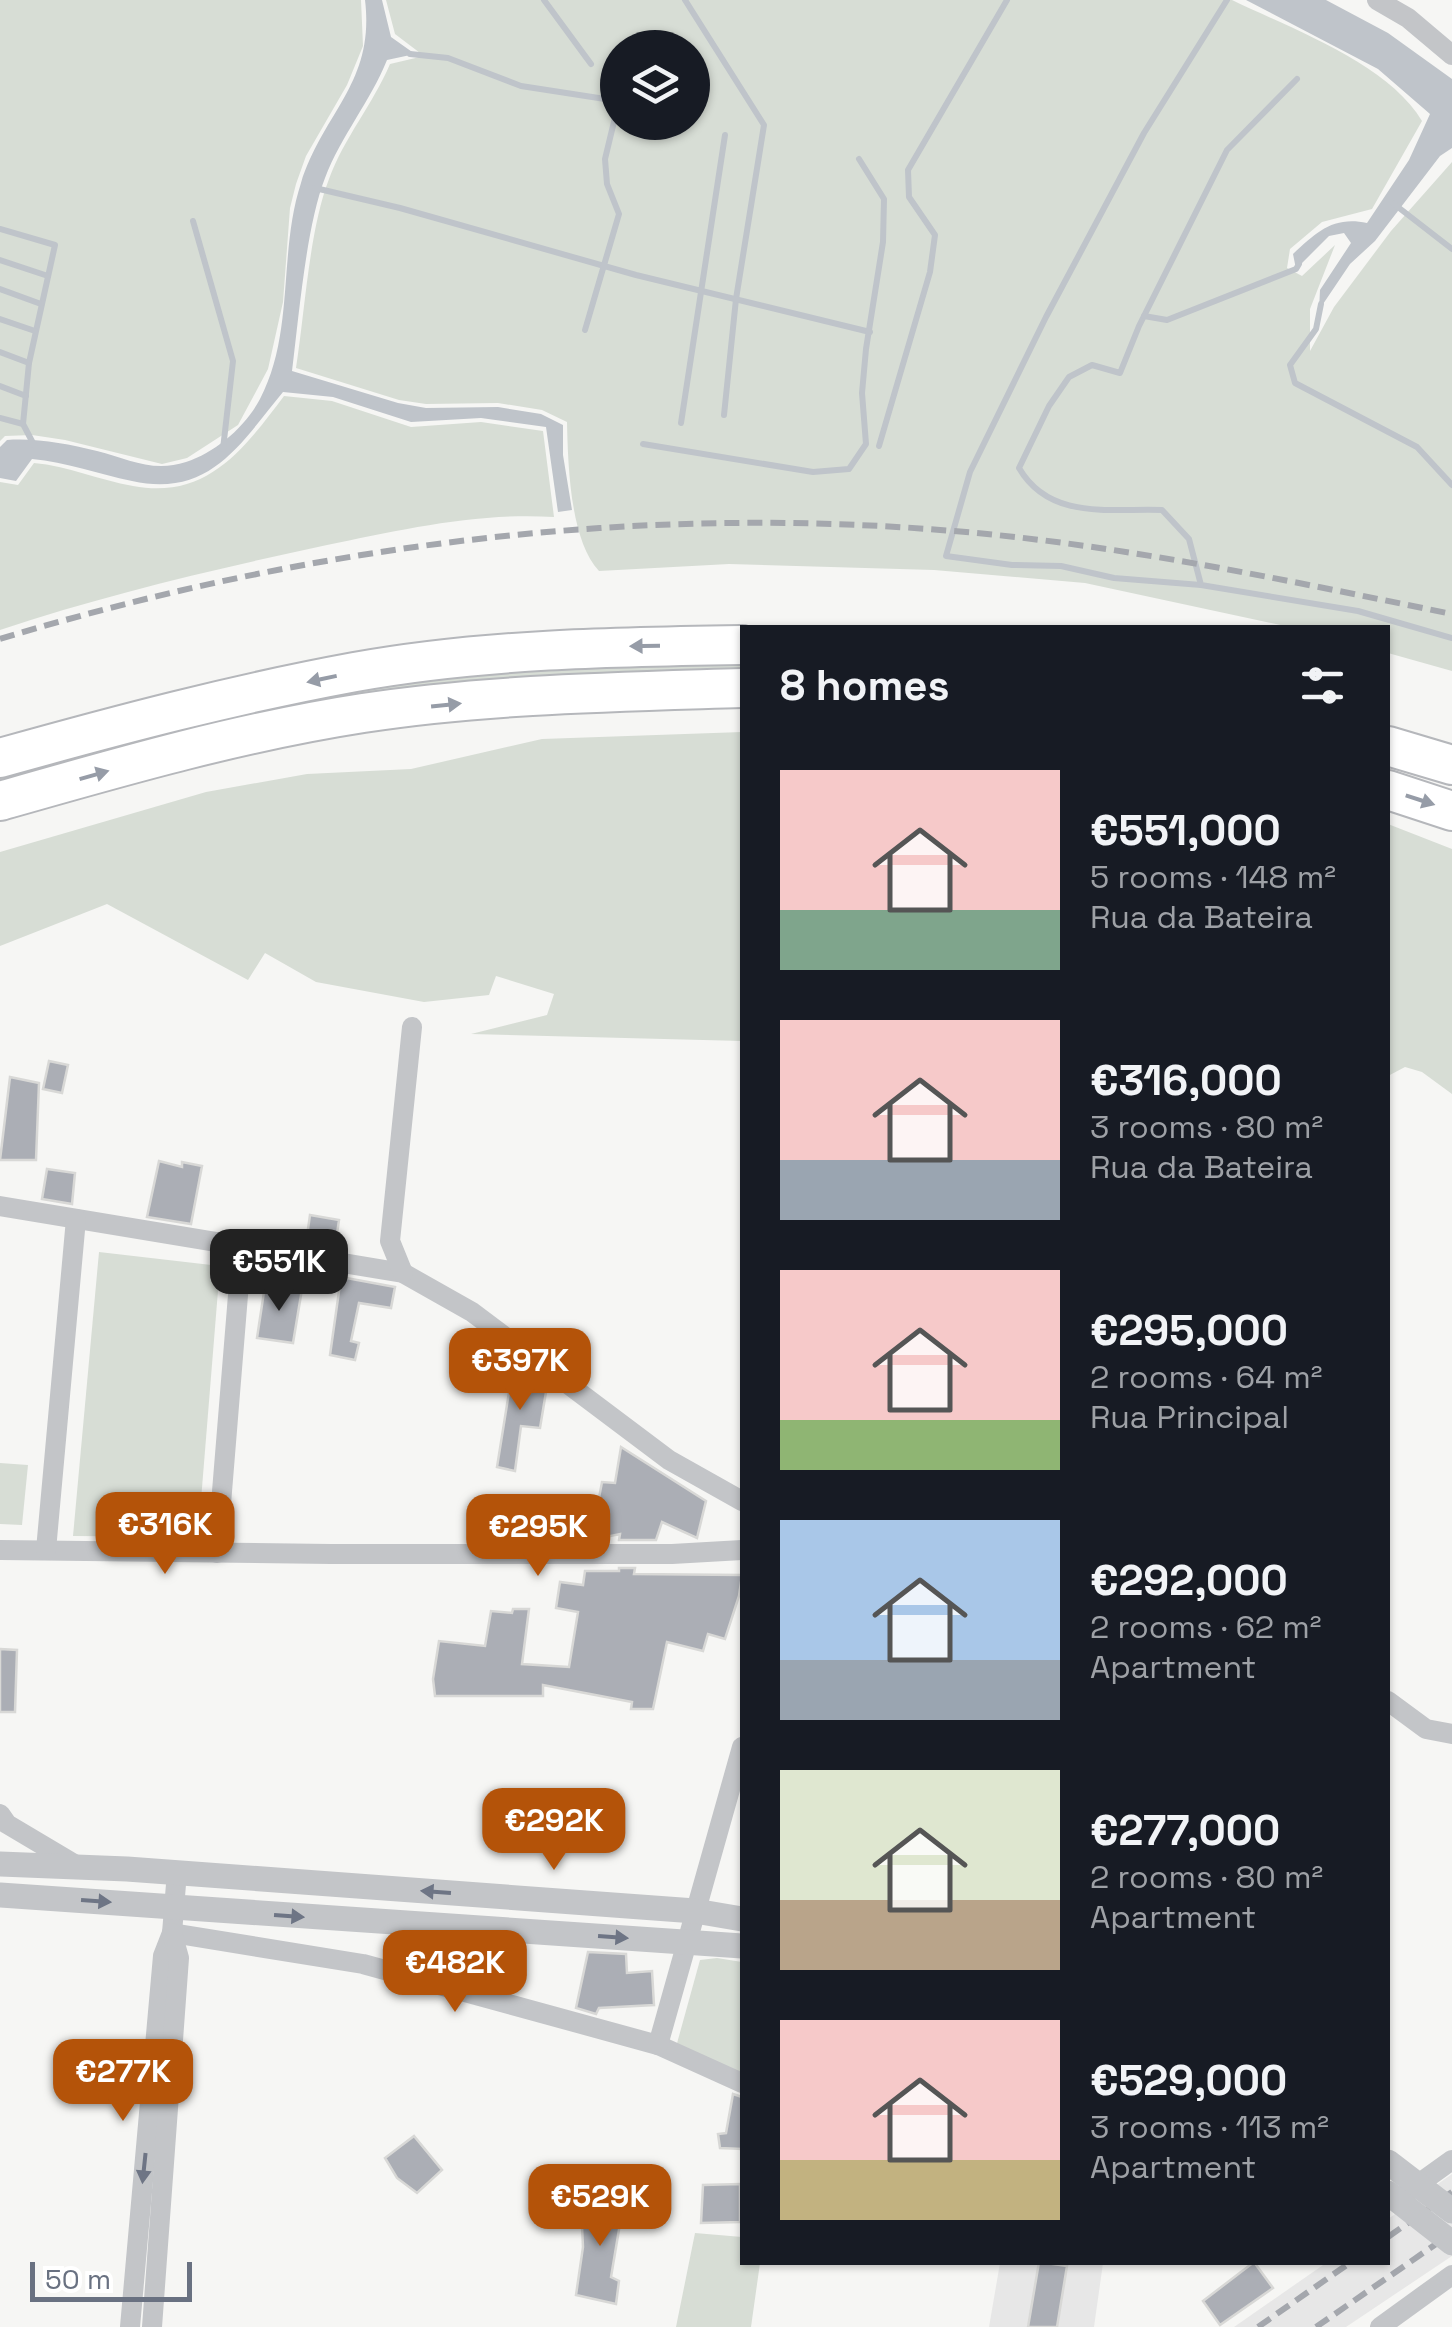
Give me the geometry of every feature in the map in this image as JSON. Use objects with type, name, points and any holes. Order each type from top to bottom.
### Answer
[{"type":"highway","points":[[0,758],[172,710],[359,671],[568,648],[740,645]]},
{"type":"highway","points":[[0,801],[180,750],[363,714],[568,693],[740,688]]},
{"type":"highway","points":[[1390,747],[1452,765]]},
{"type":"highway","points":[[1390,791],[1452,811]]},
{"type":"street","points":[[1377,0],[1408,18],[1452,56]]},
{"type":"street","points":[[403,1273],[390,1240],[412,1027]]},
{"type":"street","points":[[0,1206],[403,1273],[472,1312],[658,1452],[740,1500]]},
{"type":"street","points":[[46,1550],[76,1218]]},
{"type":"street","points":[[217,1553],[242,1246]]},
{"type":"street","points":[[0,1550],[672,1554],[740,1550]]},
{"type":"street","points":[[1390,1702],[1426,1729],[1452,1734]]},
{"type":"street","points":[[658,2045],[740,1754]]},
{"type":"street","points":[[0,1814],[7,1824],[40,1847],[78,1866]]},
{"type":"street","points":[[0,1864],[177,1872],[696,1912],[740,1919]]},
{"type":"street","points":[[130,2327],[162,1956],[173,1921],[177,1872]]},
{"type":"street","points":[[0,1894],[173,1921],[364,1964],[658,2045],[740,2082]]},
{"type":"street","points":[[173,1921],[740,1946]]},
{"type":"street","points":[[152,2327],[179,1958],[173,1921]]},
{"type":"street","points":[[1390,2204],[1452,2160]]},
{"type":"street","points":[[1390,2164],[1452,2211]]},
{"type":"street","points":[[1390,2195],[1452,2243]]},
{"type":"street","points":[[1380,2327],[1447,2285]]},
{"type":"shaded area","points":[[0,0],[361,0],[363,46],[347,85],[306,156],[296,184],[290,208],[283,302],[268,369],[238,425],[187,458],[162,464],[32,435],[5,436],[0,441]]},
{"type":"shaded area","points":[[365,0],[382,0],[391,37],[415,54],[387,60],[325,178],[308,246],[292,371],[426,408],[498,407],[541,414],[563,425],[563,455],[572,510],[558,512],[546,427],[481,418],[411,422],[333,397],[283,392],[221,462],[182,482],[132,481],[32,459],[16,481],[0,478],[0,447],[7,440],[64,444],[163,466],[186,462],[208,452],[246,419],[260,399],[278,347],[290,237],[301,183],[355,75],[362,53]]},
{"type":"shaded area","points":[[386,0],[1232,0],[1363,65],[1387,82],[1422,121],[1372,209],[1322,222],[1290,249],[1287,268],[1302,276],[1335,245],[1310,309],[1310,351],[1334,307],[1391,231],[1452,162],[1452,671],[1390,654],[1390,625],[1281,625],[1085,583],[934,570],[729,564],[599,571],[589,557],[576,522],[567,422],[542,410],[498,403],[426,404],[399,400],[296,368],[322,200],[342,149],[390,64],[424,56],[395,34]]},
{"type":"shaded area","points":[[1246,0],[1326,0],[1388,33],[1452,79],[1452,148],[1440,156],[1375,241],[1350,264],[1319,310],[1320,290],[1351,243],[1344,233],[1329,236],[1296,269],[1293,254],[1335,224],[1367,223],[1409,160],[1430,114],[1378,69]]},
{"type":"shaded area","points":[[284,396],[332,401],[411,427],[481,422],[543,431],[554,517],[468,520],[355,539],[162,583],[0,630],[0,482],[18,485],[34,463],[133,486],[182,485],[221,466],[254,434]]},
{"type":"shaded area","points":[[740,660],[740,673],[0,788],[0,774],[232,712],[410,680],[571,666]]},
{"type":"shaded area","points":[[740,732],[740,1041],[471,1034],[547,1015],[554,994],[496,976],[489,995],[424,1002],[316,982],[265,953],[248,980],[107,904],[0,946],[0,852],[206,792],[307,774],[411,769],[542,739]]},
{"type":"shaded area","points":[[1390,825],[1452,849],[1452,1094],[1422,1072],[1405,1067],[1390,1075]]},
{"type":"shaded area","points":[[99,1252],[220,1266],[198,1537],[73,1536]]},
{"type":"shaded area","points":[[0,1463],[28,1465],[22,1525],[0,1524]]},
{"type":"shaded area","points":[[700,1960],[740,1962],[740,2076],[676,2047]]},
{"type":"shaded area","points":[[1452,2174],[1452,2256],[1346,2327],[1234,2327],[1323,2265],[1390,2265],[1390,2218]]},
{"type":"shaded area","points":[[695,2233],[740,2237],[740,2265],[760,2265],[751,2327],[676,2327]]},
{"type":"shaded area","points":[[1000,2265],[1103,2265],[1094,2327],[989,2327]]},
{"type":"building","points":[[49,1061],[68,1065],[62,1093],[43,1089]]},
{"type":"building","points":[[10,1077],[39,1083],[36,1160],[0,1160]]},
{"type":"building","points":[[159,1161],[182,1167],[182,1162],[202,1166],[191,1224],[147,1217]]},
{"type":"building","points":[[47,1169],[75,1173],[72,1204],[42,1199]]},
{"type":"building","points":[[310,1215],[339,1220],[335,1248],[306,1243]]},
{"type":"building","points":[[341,1277],[395,1287],[391,1308],[359,1303],[351,1341],[359,1343],[355,1360],[330,1355]]},
{"type":"building","points":[[265,1285],[302,1289],[293,1343],[257,1338]]},
{"type":"building","points":[[514,1361],[547,1386],[540,1428],[521,1426],[515,1471],[497,1467]]},
{"type":"building","points":[[621,1447],[706,1501],[697,1538],[662,1522],[656,1540],[619,1540],[620,1534],[591,1540],[602,1482],[615,1483]]},
{"type":"building","points":[[635,1568],[634,1574],[740,1575],[739,1596],[725,1639],[708,1634],[703,1651],[667,1642],[653,1709],[631,1709],[632,1702],[543,1685],[543,1696],[435,1696],[433,1679],[439,1641],[485,1646],[491,1611],[512,1613],[513,1609],[529,1609],[522,1664],[569,1667],[578,1612],[556,1608],[560,1582],[583,1585],[585,1571]]},
{"type":"building","points":[[0,1649],[17,1650],[15,1712],[0,1712]]},
{"type":"building","points":[[588,1952],[626,1954],[627,1973],[652,1971],[654,2005],[599,2008],[596,2014],[576,2008]]},
{"type":"building","points":[[733,2094],[740,2096],[740,2149],[720,2148],[718,2134],[726,2133]]},
{"type":"building","points":[[414,2136],[442,2170],[417,2193],[397,2178],[385,2158]]},
{"type":"building","points":[[740,2184],[740,2222],[701,2223],[703,2185]]},
{"type":"building","points":[[593,2193],[624,2200],[611,2277],[619,2281],[616,2304],[576,2295],[582,2226]]},
{"type":"building","points":[[1038,2265],[1067,2266],[1057,2327],[1028,2327]]},
{"type":"building","points":[[1250,2265],[1256,2265],[1273,2288],[1220,2325],[1203,2301]]},
{"type":"waterway","points":[[544,0],[591,64]]},
{"type":"waterway","points":[[685,0],[764,125],[736,299],[724,415]]},
{"type":"waterway","points":[[879,446],[930,272],[935,235],[909,197],[908,170],[1007,0]]},
{"type":"waterway","points":[[1201,585],[1114,578],[1061,566],[1012,565],[946,556],[970,472],[1046,317],[1144,133],[1227,0]]},
{"type":"waterway","points":[[410,54],[448,58],[521,86],[600,98]]},
{"type":"waterway","points":[[1297,79],[1227,150],[1139,326],[1120,373],[1092,365],[1069,377],[1049,406],[1019,468],[1032,485],[1064,504],[1103,510],[1162,510],[1189,539],[1201,585],[1358,611],[1452,638]]},
{"type":"waterway","points":[[681,423],[725,135]]},
{"type":"waterway","points":[[585,330],[619,214],[607,184],[605,159],[610,140]]},
{"type":"waterway","points":[[643,444],[813,472],[849,469],[866,444],[862,393],[883,242],[884,199],[859,159]]},
{"type":"waterway","points":[[315,188],[636,275],[870,332]]},
{"type":"waterway","points":[[1394,204],[1452,249]]},
{"type":"waterway","points":[[193,221],[233,361],[223,449]]},
{"type":"waterway","points":[[0,229],[55,245],[29,363],[23,424],[34,445]]},
{"type":"waterway","points":[[0,260],[48,276]]},
{"type":"waterway","points":[[1144,316],[1167,320],[1296,269],[1299,264]]},
{"type":"waterway","points":[[0,289],[41,304]]},
{"type":"waterway","points":[[1321,304],[1316,329],[1290,365],[1295,383],[1417,447],[1452,485]]},
{"type":"waterway","points":[[0,319],[35,331]]},
{"type":"waterway","points":[[0,352],[29,363]]},
{"type":"waterway","points":[[0,386],[26,396]]},
{"type":"waterway","points":[[0,418],[23,424]]},
{"type":"railway","points":[[0,639],[119,606],[361,555],[483,538],[729,523],[853,525],[1036,539],[1215,567],[1452,614]]},
{"type":"railway","points":[[1390,2236],[1452,2192]]},
{"type":"railway","points":[[1316,2327],[1452,2233]]},
{"type":"railway","points":[[1258,2327],[1347,2265]]}]
